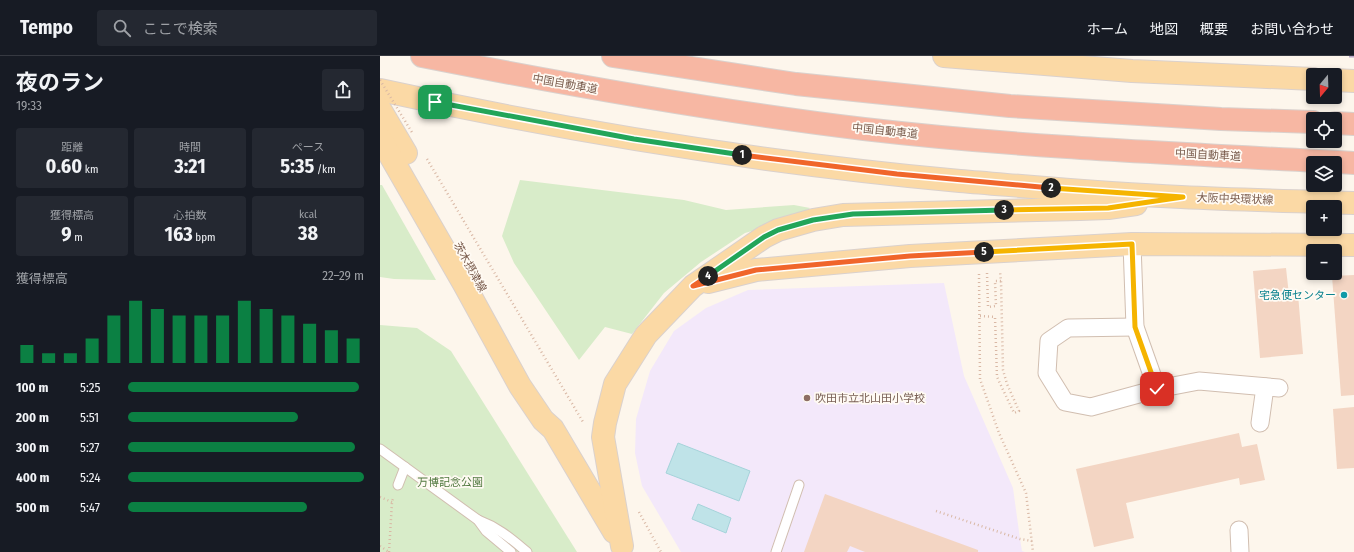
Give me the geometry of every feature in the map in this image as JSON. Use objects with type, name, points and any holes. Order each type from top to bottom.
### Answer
[{"type":"highway","name":"中国自動車道","points":[[422,56],[615,93],[849,127],[1119,151],[1354,163]]},
{"type":"highway","points":[[613,56],[796,84],[986,104],[1221,119],[1306,122]]},
{"type":"highway","points":[[1342,123],[1354,124]]},
{"type":"main road","points":[[944,56],[1132,71],[1212,76],[1306,79]]},
{"type":"main road","points":[[1046,56],[1132,71]]},
{"type":"main road","points":[[1342,80],[1354,81]]},
{"type":"main road","name":"大阪中央環状線","points":[[380,90],[634,139],[757,157],[958,180],[1183,197],[1354,203]]},
{"type":"main road","name":"茨木摂津線","points":[[380,109],[474,275],[529,379],[550,413],[553,428],[624,549]]},
{"type":"main road","points":[[624,549],[603,437],[615,384],[646,336],[693,286],[764,237],[778,230],[826,217],[867,214],[1108,208],[1183,197]]},
{"type":"main road","points":[[693,286],[756,270],[910,256],[1132,244],[1354,245]]},
{"type":"street","points":[[1132,244],[1135,327],[1157,389]]},
{"type":"street","points":[[1135,327],[1068,328],[1049,341],[1047,373],[1065,402],[1091,407],[1157,389],[1199,381],[1272,387],[1260,423]]},
{"type":"street","points":[[1239,530],[1240,552]]},
{"type":"lane","points":[[380,448],[478,520],[502,531],[527,552]]},
{"type":"lane","points":[[398,485],[405,467]]},
{"type":"lane","points":[[776,552],[799,485]]},
{"type":"lane","points":[[478,520],[486,531],[511,552]]},
{"type":"path","points":[[380,80],[395,134]]},
{"type":"path","points":[[424,154],[586,427]]},
{"type":"path","points":[[980,316],[995,317],[997,377],[1014,413],[1019,411],[1007,384],[1003,370],[1001,280],[999,268]]},
{"type":"path","points":[[978,271],[980,379],[999,433],[1026,493],[1033,552]]},
{"type":"path","points":[[988,278],[988,307],[996,306],[995,281],[1001,280]]},
{"type":"path","points":[[380,546],[389,552],[392,502],[398,485]]},
{"type":"path","points":[[380,497],[392,502]]},
{"type":"path","points":[[936,511],[1020,539],[1032,541]]},
{"type":"shaded area","name":"吹田市立北山田小学校","points":[[944,283],[964,376],[1013,488],[1022,551],[1025,552],[681,552],[642,486],[635,453],[636,419],[650,371],[674,331],[706,308],[748,290]]},
{"type":"green space","points":[[520,180],[684,200],[726,210],[794,205],[810,208],[787,221],[745,233],[701,262],[664,293],[632,334],[605,327],[579,360],[514,263],[502,236]]},
{"type":"green space","points":[[380,185],[382,185],[436,280],[394,279],[380,277]]},
{"type":"green space","name":"万博記念公園","points":[[380,325],[417,328],[451,351],[577,552],[380,552]]},
{"type":"water","points":[[678,443],[750,471],[739,501],[666,473]]},
{"type":"water","points":[[698,504],[731,518],[726,533],[692,519]]},
{"type":"building","points":[[1286,268],[1289,295],[1298,294],[1303,354],[1260,358],[1253,271]]},
{"type":"building","points":[[1354,275],[1354,395],[1341,396],[1332,280],[1342,280],[1342,276]]},
{"type":"building","points":[[1354,407],[1354,468],[1337,469],[1333,409]]},
{"type":"building","points":[[1239,433],[1242,447],[1257,444],[1265,480],[1240,485],[1239,478],[1126,503],[1134,538],[1094,547],[1076,469]]},
{"type":"building","points":[[825,494],[978,550],[978,552],[865,552],[850,546],[847,552],[804,552]]},
{"type":"railway","points":[[1349,56],[1354,56]]},
{"type":"place","name":"宅急便センター","points":[[1344,295]]},
{"type":"place","name":"吹田市立北山田小学校","points":[[807,398]]},
{"type":"route","points":[[435,102],[634,139],[757,157],[958,180],[1100,192],[1183,197],[1108,208],[853,214],[832,216],[778,230],[764,237],[693,286],[756,270],[910,256],[1132,244],[1135,327],[1157,389]]}]
